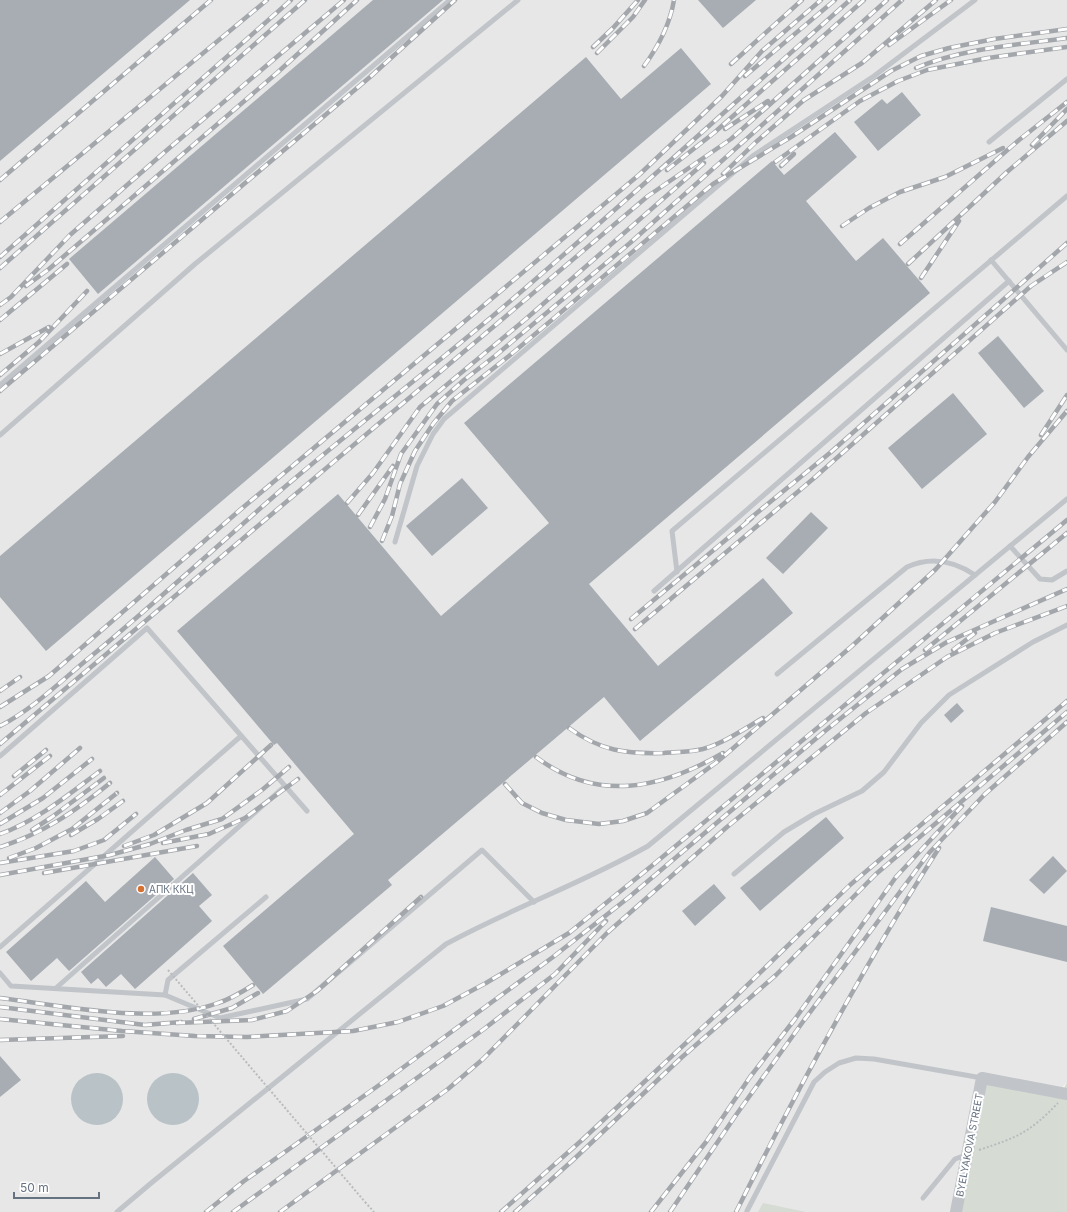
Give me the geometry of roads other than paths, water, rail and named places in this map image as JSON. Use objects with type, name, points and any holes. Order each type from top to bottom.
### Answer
[{"type":"street","points":[[982,1078],[1067,1094]]},
{"type":"street","name":"BYELYAKOVA STREET","points":[[956,1212],[982,1078]]},
{"type":"lane","points":[[0,385],[450,0]]},
{"type":"lane","points":[[0,435],[195,264],[518,0]]},
{"type":"lane","points":[[395,542],[417,466],[433,434],[444,419],[754,155],[874,76],[975,0]]},
{"type":"lane","points":[[989,142],[1067,79]]},
{"type":"lane","points":[[677,572],[672,531],[1067,196]]},
{"type":"lane","points":[[991,260],[1067,350]]},
{"type":"lane","points":[[654,591],[1009,281]]},
{"type":"lane","points":[[117,1212],[446,944],[481,925],[608,868],[648,846],[1067,499]]},
{"type":"lane","points":[[1010,546],[1040,579],[1052,580],[1067,570]]},
{"type":"lane","points":[[777,674],[907,567],[922,562],[938,561],[958,565],[975,575]]},
{"type":"lane","points":[[734,874],[784,832],[814,814],[862,791],[884,772],[922,723],[949,695],[1033,642],[1067,625]]},
{"type":"lane","points":[[0,756],[147,628],[307,811]]},
{"type":"lane","points":[[0,947],[241,736]]},
{"type":"lane","points":[[56,988],[285,786]]},
{"type":"lane","points":[[0,973],[11,986],[165,995],[220,1018],[307,998],[482,850],[534,902]]},
{"type":"lane","points":[[165,995],[168,980],[266,897]]},
{"type":"lane","points":[[747,1211],[814,1082],[824,1072],[839,1063],[856,1058],[874,1059],[982,1078]]},
{"type":"lane","points":[[923,1198],[954,1159],[968,1154]]},
{"type":"railway","points":[[0,180],[211,0]]},
{"type":"railway","points":[[0,222],[267,0]]},
{"type":"railway","points":[[0,257],[291,0]]},
{"type":"railway","points":[[0,268],[305,0]]},
{"type":"railway","points":[[0,305],[11,297],[70,235],[167,150],[344,0]]},
{"type":"railway","points":[[26,286],[49,269],[278,72],[357,0]]},
{"type":"railway","points":[[0,391],[370,77],[455,0]]},
{"type":"railway","points":[[593,47],[613,28],[638,0]]},
{"type":"railway","points":[[597,53],[633,17],[645,0]]},
{"type":"railway","points":[[644,66],[663,35],[670,18],[674,0]]},
{"type":"railway","points":[[731,64],[802,0]]},
{"type":"railway","points":[[0,707],[49,676],[240,510],[640,174],[722,96],[762,51],[821,0]]},
{"type":"railway","points":[[745,76],[835,0]]},
{"type":"railway","points":[[0,726],[24,711],[46,694],[137,617],[307,468],[501,309],[633,194],[850,0]]},
{"type":"railway","points":[[667,170],[715,132],[864,0]]},
{"type":"railway","points":[[0,744],[648,196],[731,139],[887,0]]},
{"type":"railway","points":[[370,527],[385,499],[401,454],[437,404],[630,243],[902,0]]},
{"type":"railway","points":[[723,174],[756,142],[804,100],[862,63],[936,0]]},
{"type":"railway","points":[[889,45],[951,0]]},
{"type":"railway","points":[[382,541],[392,516],[400,484],[415,451],[433,424],[452,401],[509,356],[713,184],[791,137],[891,71],[921,56],[949,48],[994,39],[1067,29]]},
{"type":"railway","points":[[916,68],[934,61],[991,48],[1067,38]]},
{"type":"railway","points":[[775,162],[860,101],[898,81],[927,70],[988,58],[1067,47]]},
{"type":"railway","points":[[725,129],[768,101]]},
{"type":"railway","points":[[900,244],[1019,140],[1067,102]]},
{"type":"railway","points":[[1032,145],[1067,109]]},
{"type":"railway","points":[[908,264],[1007,172],[1067,121]]},
{"type":"railway","points":[[842,226],[869,208],[900,192],[945,177],[1003,148]]},
{"type":"railway","points":[[781,166],[794,154]]},
{"type":"railway","points":[[347,503],[373,473],[420,407],[527,318],[704,163]]},
{"type":"railway","points":[[921,278],[959,221]]},
{"type":"railway","points":[[747,521],[831,452],[1067,243]]},
{"type":"railway","points":[[635,629],[813,479],[1031,286],[1067,262]]},
{"type":"railway","points":[[0,320],[67,264]]},
{"type":"railway","points":[[0,375],[39,342],[87,291]]},
{"type":"railway","points":[[0,354],[49,327]]},
{"type":"railway","points":[[1041,435],[1067,395]]},
{"type":"railway","points":[[505,784],[522,803],[542,813],[566,820],[599,824],[623,821],[647,813],[717,762],[852,646],[936,569],[995,502],[1028,457],[1067,411]]},
{"type":"railway","points":[[358,515],[393,466]]},
{"type":"railway","points":[[631,619],[752,518]]},
{"type":"railway","points":[[0,1019],[122,1031],[195,1036],[247,1037],[353,1031],[398,1022],[443,1006],[486,983],[569,933],[1067,520]]},
{"type":"railway","points":[[925,650],[1067,533]]},
{"type":"railway","points":[[206,1212],[244,1181],[382,1083],[553,957],[628,898],[825,731],[902,669],[947,642],[1067,589]]},
{"type":"railway","points":[[280,1212],[448,1089],[483,1059],[607,933],[727,827],[866,713],[947,657],[995,633],[1067,606]]},
{"type":"railway","points":[[953,650],[975,633]]},
{"type":"railway","points":[[0,691],[20,677]]},
{"type":"railway","points":[[501,1212],[582,1140],[732,1000],[850,885],[1067,701]]},
{"type":"railway","points":[[515,1212],[572,1161],[681,1058],[776,975],[876,874],[1067,712]]},
{"type":"railway","points":[[569,728],[592,742],[614,750],[637,753],[664,753],[703,749],[719,743],[763,718]]},
{"type":"railway","points":[[670,1212],[736,1115],[802,1023],[929,853],[985,794],[1067,722]]},
{"type":"railway","points":[[124,846],[154,835],[207,803],[271,745]]},
{"type":"railway","points":[[0,813],[30,791],[80,748]]},
{"type":"railway","points":[[14,776],[46,750]]},
{"type":"railway","points":[[536,757],[559,772],[582,781],[606,785],[629,786],[653,782],[676,775],[723,753]]},
{"type":"railway","points":[[0,795],[50,756]]},
{"type":"railway","points":[[0,824],[43,798],[92,759]]},
{"type":"railway","points":[[0,875],[110,855],[150,844],[186,830],[222,819],[262,790],[289,767]]},
{"type":"railway","points":[[0,834],[14,829],[40,814],[100,771]]},
{"type":"railway","points":[[32,830],[104,778]]},
{"type":"railway","points":[[163,843],[209,834],[245,818],[298,779]]},
{"type":"railway","points":[[0,847],[31,835],[58,821],[110,783]]},
{"type":"railway","points":[[9,858],[36,848],[72,829],[117,793]]},
{"type":"railway","points":[[71,835],[98,819],[123,801]]},
{"type":"railway","points":[[651,1212],[706,1142],[750,1077],[795,1019],[896,877],[962,806]]},
{"type":"railway","points":[[0,863],[74,851],[104,840],[136,814]]},
{"type":"railway","points":[[44,873],[197,846]]},
{"type":"railway","points":[[736,1212],[783,1119],[858,982],[911,892],[939,848]]},
{"type":"railway","points":[[176,1023],[252,1020],[287,1011],[317,991],[421,897]]},
{"type":"railway","points":[[233,1212],[484,1029],[555,974],[606,921]]},
{"type":"railway","points":[[0,998],[110,1012],[139,1014],[167,1013],[193,1010],[218,1003],[241,993],[253,985]]},
{"type":"railway","points":[[194,1019],[232,1008],[258,993]]},
{"type":"railway","points":[[0,1007],[145,1025],[181,1022]]},
{"type":"railway","points":[[0,1040],[123,1036]]},
{"type":"place","name":"АПК ККЦ","points":[[141,889]]}]
